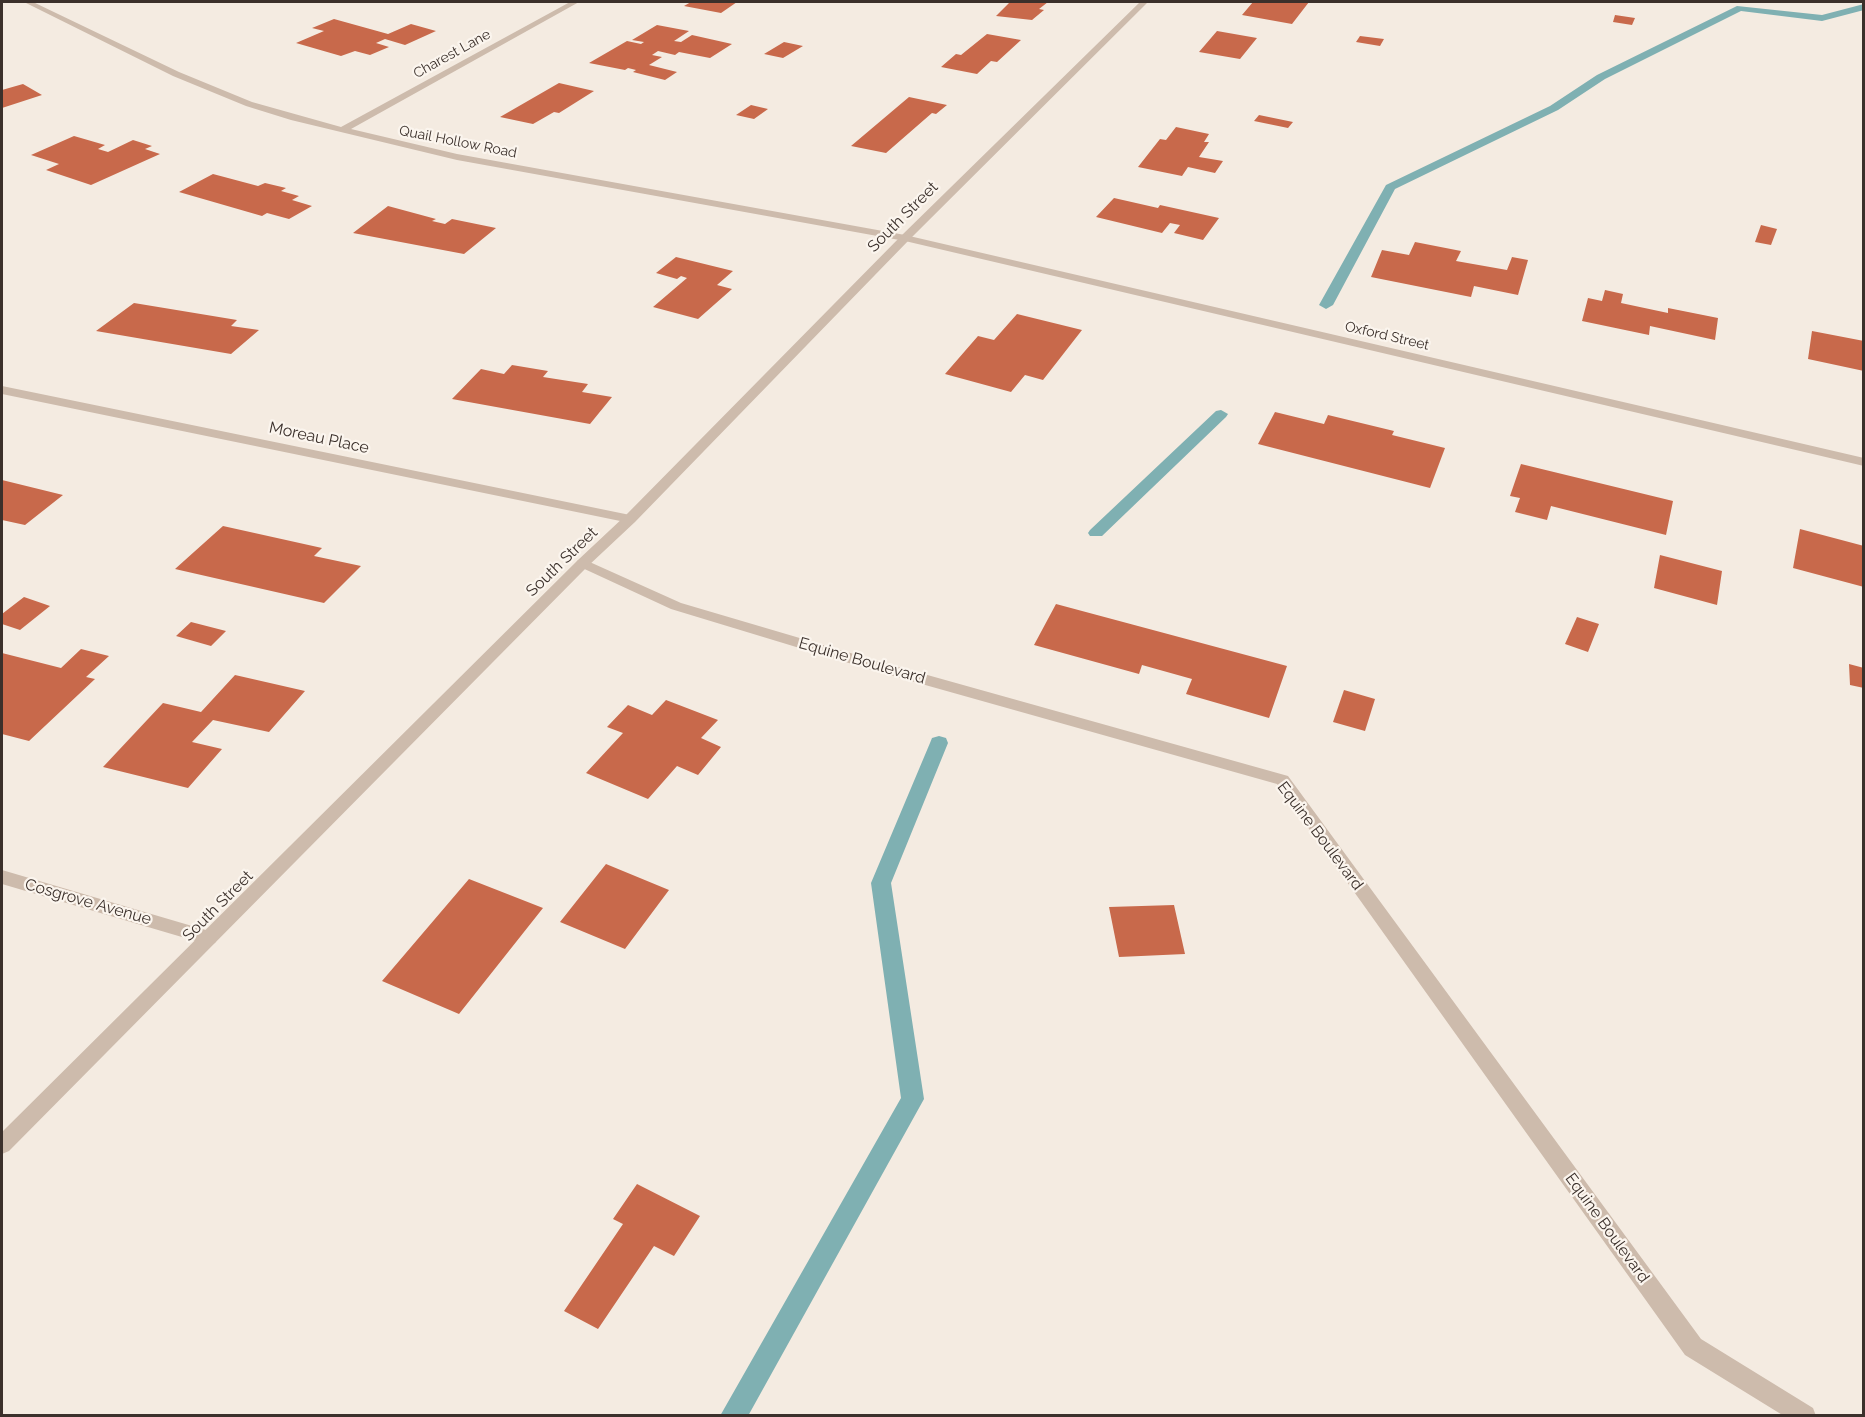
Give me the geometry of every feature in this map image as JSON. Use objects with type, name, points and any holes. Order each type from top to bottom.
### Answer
[{"type":"street","name":"Quail Hollow Road","points":[[28,2],[176,74],[249,104],[342,130],[458,157],[905,238]]},
{"type":"street","name":"Charest Lane","points":[[342,130],[575,2]]},
{"type":"street","name":"South Street","points":[[2,1145],[583,562],[630,519],[905,238],[1144,2]]},
{"type":"street","name":"Oxford Street","points":[[905,238],[1863,462]]},
{"type":"street","name":"Moreau Place","points":[[2,390],[630,519]]},
{"type":"street","name":"Equine Boulevard","points":[[583,562],[676,606],[877,666],[1282,780],[1693,1347],[1805,1416]]},
{"type":"street","name":"Cosgrove Avenue","points":[[2,877],[209,938]]},
{"type":"building","points":[[691,2],[737,2],[721,13],[684,6]]},
{"type":"building","points":[[1006,2],[1048,2],[1039,9],[1044,10],[1032,20],[996,16],[1009,3]]},
{"type":"building","points":[[1253,2],[1309,2],[1292,24],[1242,15]]},
{"type":"building","points":[[1615,15],[1635,18],[1632,25],[1613,22]]},
{"type":"building","points":[[334,19],[388,34],[411,24],[436,31],[405,45],[385,39],[376,43],[389,47],[370,55],[355,51],[341,56],[296,43],[324,31],[312,28]]},
{"type":"building","points":[[657,25],[689,31],[674,41],[681,42],[692,35],[732,44],[710,58],[679,52],[675,55],[658,51],[652,55],[662,57],[649,65],[677,72],[665,80],[633,72],[636,70],[628,68],[625,70],[589,63],[627,41],[641,44],[644,42],[632,40]]},
{"type":"building","points":[[1217,31],[1257,38],[1240,59],[1199,52]]},
{"type":"building","points":[[987,34],[1021,40],[997,62],[991,61],[977,74],[941,67],[956,54],[961,55]]},
{"type":"building","points":[[1360,36],[1384,39],[1380,46],[1356,42]]},
{"type":"building","points":[[784,42],[803,46],[783,58],[764,54]]},
{"type":"building","points":[[559,83],[594,91],[559,113],[554,112],[533,124],[500,117]]},
{"type":"building","points":[[23,84],[42,95],[2,108],[2,90]]},
{"type":"building","points":[[909,97],[947,105],[936,114],[932,113],[886,153],[851,146]]},
{"type":"building","points":[[751,105],[768,109],[754,119],[736,115]]},
{"type":"building","points":[[1259,115],[1293,122],[1288,128],[1254,121]]},
{"type":"building","points":[[1176,127],[1209,134],[1204,142],[1209,142],[1199,157],[1223,161],[1215,173],[1188,167],[1182,176],[1138,167],[1160,139],[1166,140]]},
{"type":"building","points":[[74,136],[105,145],[98,149],[108,152],[133,140],[152,146],[145,149],[160,154],[91,185],[46,170],[59,164],[31,155]]},
{"type":"building","points":[[213,174],[258,186],[265,183],[286,188],[281,191],[299,196],[292,200],[312,206],[289,219],[267,213],[262,216],[179,192]]},
{"type":"building","points":[[1114,198],[1219,218],[1203,240],[1174,233],[1180,225],[1170,223],[1162,233],[1096,217]]},
{"type":"building","points":[[388,206],[436,219],[432,221],[445,224],[452,219],[496,228],[464,254],[353,233]]},
{"type":"building","points":[[1761,225],[1777,229],[1771,245],[1755,242]]},
{"type":"building","points":[[1415,242],[1461,251],[1456,261],[1507,270],[1512,257],[1528,260],[1518,295],[1474,286],[1471,297],[1371,277],[1382,250],[1409,255]]},
{"type":"building","points":[[676,257],[733,271],[717,285],[732,289],[698,319],[653,307],[687,278],[681,276],[677,279],[656,273]]},
{"type":"building","points":[[1605,290],[1623,294],[1621,303],[1668,313],[1668,308],[1718,318],[1715,340],[1650,326],[1649,335],[1582,321],[1588,298],[1602,301]]},
{"type":"building","points":[[134,303],[237,320],[231,326],[259,330],[231,354],[96,331]]},
{"type":"building","points":[[1017,314],[1082,330],[1043,380],[1025,375],[1011,392],[945,374],[978,336],[994,340]]},
{"type":"building","points":[[1812,331],[1864,341],[1864,371],[1808,359]]},
{"type":"building","points":[[512,365],[548,371],[543,377],[588,384],[582,392],[612,397],[590,424],[452,399],[481,369],[504,374]]},
{"type":"building","points":[[1275,412],[1324,424],[1328,415],[1394,431],[1392,435],[1445,448],[1430,488],[1258,444]]},
{"type":"building","points":[[1521,464],[1673,501],[1666,535],[1551,506],[1547,520],[1515,512],[1520,498],[1510,496]]},
{"type":"building","points":[[2,480],[63,495],[25,525],[2,520]]},
{"type":"building","points":[[223,526],[322,548],[314,556],[361,566],[324,603],[175,569]]},
{"type":"building","points":[[1800,529],[1864,546],[1864,587],[1793,568]]},
{"type":"building","points":[[1660,555],[1722,571],[1717,605],[1654,588]]},
{"type":"building","points":[[24,597],[50,606],[20,630],[2,624],[2,614]]},
{"type":"building","points":[[1056,604],[1287,666],[1269,718],[1186,694],[1192,679],[1142,665],[1139,674],[1034,645]]},
{"type":"building","points":[[1577,617],[1599,624],[1588,652],[1565,644]]},
{"type":"building","points":[[191,622],[226,631],[211,646],[176,636]]},
{"type":"building","points":[[81,649],[109,656],[86,677],[95,679],[29,741],[2,734],[2,653],[61,668]]},
{"type":"building","points":[[1849,664],[1864,668],[1864,688],[1850,685]]},
{"type":"building","points":[[235,675],[305,691],[269,732],[213,720],[192,742],[222,749],[188,788],[103,767],[163,703],[201,712]]},
{"type":"building","points":[[1344,690],[1375,699],[1365,731],[1333,722]]},
{"type":"building","points":[[666,700],[718,720],[701,738],[721,747],[698,775],[677,766],[648,799],[586,773],[623,733],[607,727],[628,705],[652,715]]},
{"type":"building","points":[[606,864],[669,890],[625,949],[560,922]]},
{"type":"building","points":[[469,879],[543,908],[459,1014],[382,981]]},
{"type":"building","points":[[1174,905],[1185,954],[1119,957],[1109,907]]},
{"type":"building","points":[[637,1184],[700,1216],[674,1256],[654,1246],[598,1329],[564,1311],[623,1224],[613,1219]]},
{"type":"waterway","points":[[1326,305],[1390,187],[1554,108],[1601,77],[1740,8],[1822,18],[1864,7]]},
{"type":"waterway","points":[[1096,533],[1221,414]]},
{"type":"waterway","points":[[733,1416],[913,1099],[881,883],[939,743]]}]
